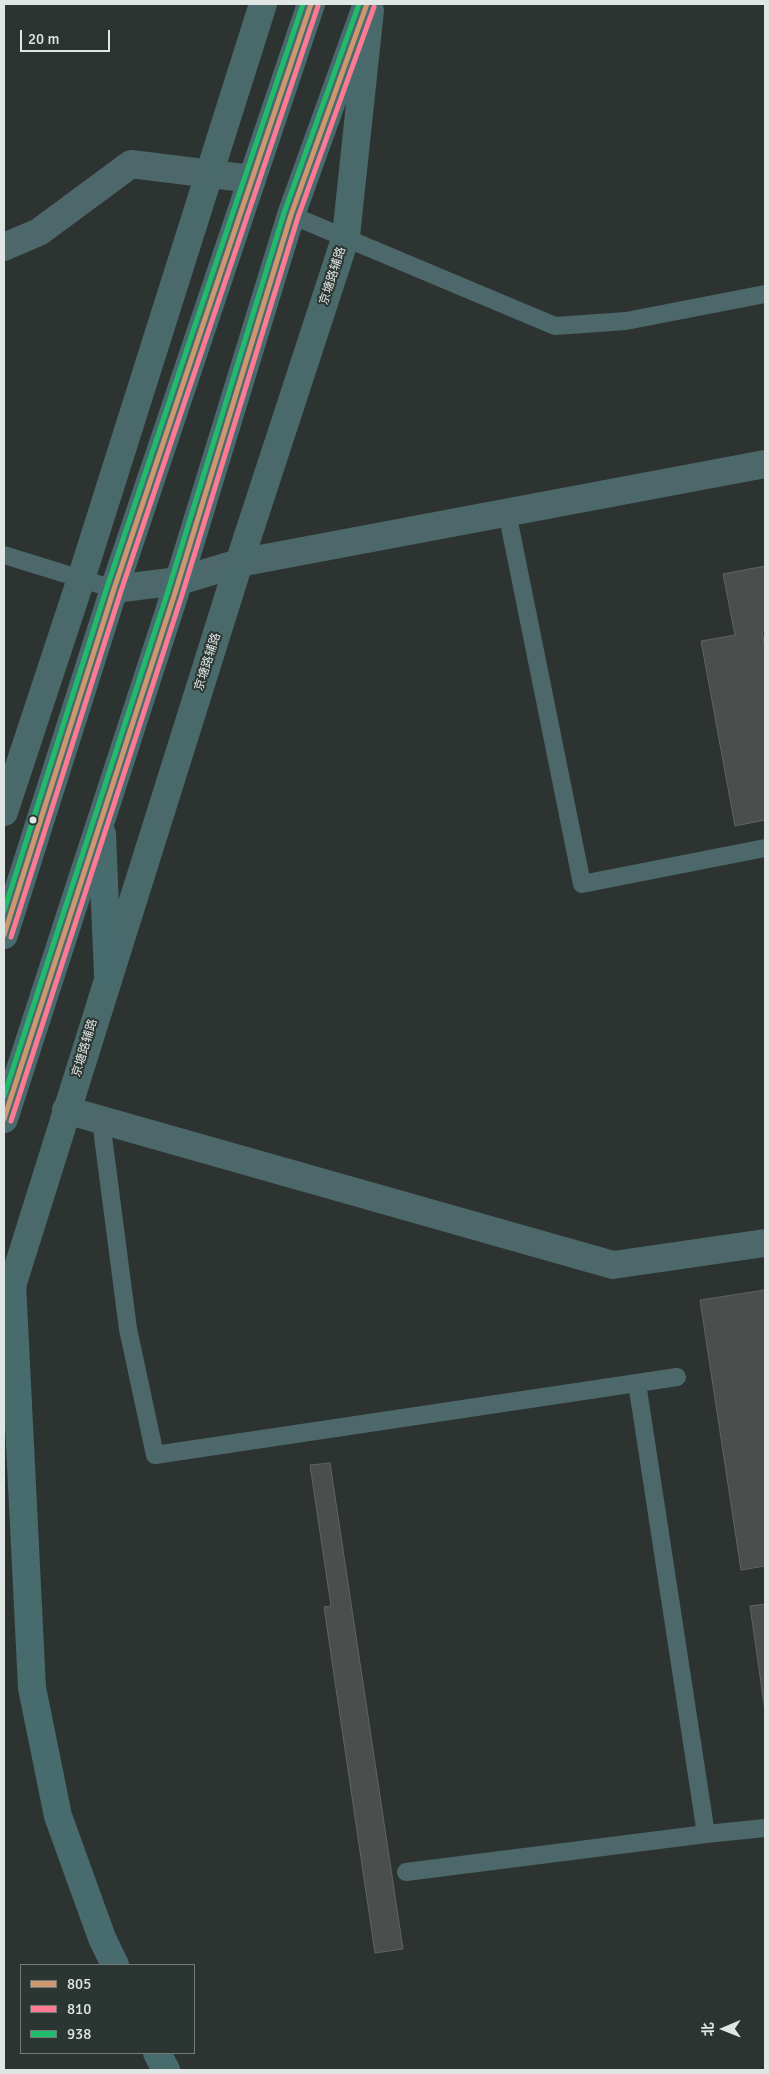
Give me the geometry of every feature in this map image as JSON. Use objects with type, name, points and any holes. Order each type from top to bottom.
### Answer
[{"type":"highway","points":[[4,935],[114,589],[311,4]]},
{"type":"highway","points":[[4,1119],[179,581],[291,215],[367,4]]},
{"type":"highway","points":[[102,817],[108,975]]},
{"type":"highway","points":[[12,1283],[32,1688],[58,1816],[102,1938],[115,1964]]},
{"type":"highway","points":[[158,2054],[166,2070]]},
{"type":"street","points":[[4,812],[81,578],[263,4]]},
{"type":"street","name":"京塘路辅路","points":[[4,1311],[239,563],[346,236],[371,4]]},
{"type":"street","points":[[4,247],[39,232],[131,164],[252,179]]},
{"type":"street","points":[[114,589],[179,581],[239,563],[765,464]]},
{"type":"street","points":[[66,1110],[613,1265],[765,1243]]},
{"type":"lane","points":[[291,215],[346,236],[555,326],[626,321],[765,294]]},
{"type":"lane","points":[[507,512],[582,884],[765,848]]},
{"type":"lane","points":[[4,555],[114,589]]},
{"type":"lane","points":[[101,1120],[128,1330],[155,1455],[677,1377]]},
{"type":"lane","points":[[637,1383],[706,1834]]},
{"type":"lane","points":[[406,1872],[765,1828]]},
{"type":"building","points":[[765,566],[765,630],[762,631],[765,648],[765,820],[735,826],[701,641],[735,635],[723,574]]},
{"type":"building","points":[[765,1290],[765,1566],[741,1570],[700,1300]]},
{"type":"building","points":[[330,1463],[403,1949],[375,1953],[324,1607],[331,1606],[310,1465]]},
{"type":"building","points":[[765,1604],[765,1711],[750,1606]]},
{"type":"transit line","name":"938","points":[[4,911],[107,587],[303,4]]},
{"type":"transit line","name":"805","points":[[4,935],[114,589],[311,4]]},
{"type":"transit line","name":"938","points":[[4,1096],[168,591],[284,213],[359,4]]},
{"type":"transit line","name":"805","points":[[4,1119],[175,593],[291,215],[367,4]]},
{"type":"transit line","name":"810","points":[[11,937],[121,591],[318,6]]},
{"type":"transit line","name":"810","points":[[11,1121],[182,595],[298,217],[374,7]]}]
